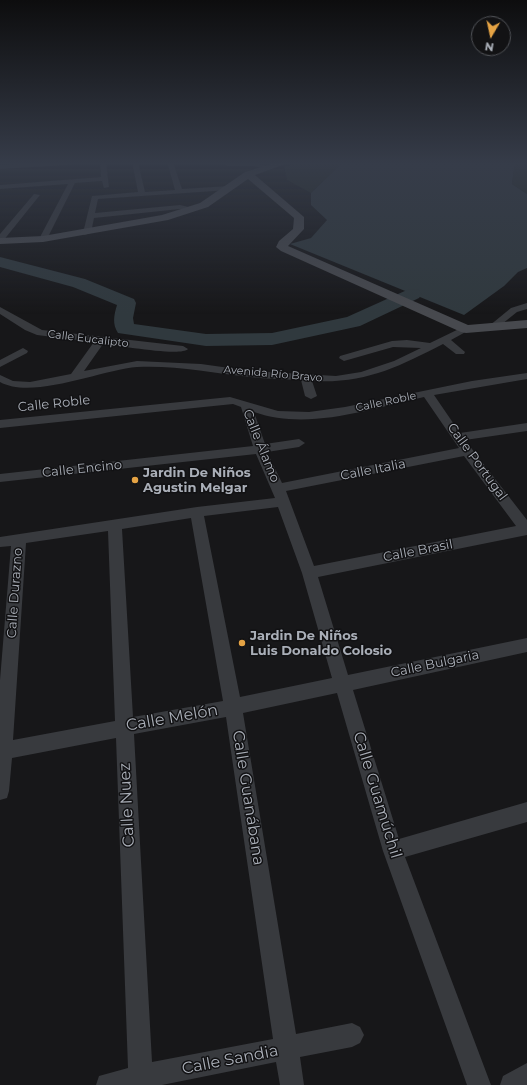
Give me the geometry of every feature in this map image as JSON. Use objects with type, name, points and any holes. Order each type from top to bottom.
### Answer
[{"type":"street","points":[[0,240],[22,213]]},
{"type":"street","points":[[43,239],[57,213]]},
{"type":"street","points":[[87,233],[92,213]]},
{"type":"street","points":[[91,216],[124,213]]},
{"type":"street","points":[[0,240],[43,239],[87,233],[144,223],[180,213]]},
{"type":"street","points":[[294,213],[299,217],[301,223],[300,228],[282,243],[282,246],[285,249],[466,329]]},
{"type":"street","points":[[494,326],[514,310],[527,306]]},
{"type":"street","name":"Calle Eucalipto","points":[[0,310],[28,328],[40,333],[165,348],[183,348]]},
{"type":"street","name":"Avenida Río Bravo","points":[[0,378],[11,384],[30,385],[137,364],[201,367],[251,374],[336,379],[363,375],[398,363],[466,329],[527,324]]},
{"type":"street","points":[[75,376],[101,340]]},
{"type":"street","points":[[443,340],[460,352]]},
{"type":"street","points":[[344,358],[392,344],[407,343],[430,346]]},
{"type":"street","points":[[0,364],[23,351]]},
{"type":"street","name":"Calle Roble","points":[[246,405],[265,413],[286,416],[343,411],[527,376]]},
{"type":"street","points":[[306,377],[311,396]]},
{"type":"street","name":"Calle Portugal","points":[[427,394],[467,451],[527,529]]},
{"type":"street","name":"Calle Roble","points":[[0,424],[230,400]]},
{"type":"street","name":"Calle Álamo","points":[[230,400],[246,405],[260,449],[283,502]]},
{"type":"street","points":[[459,438],[527,427]]},
{"type":"street","name":"Calle Encino","points":[[0,478],[260,449],[299,443]]},
{"type":"street","name":"Calle Italia","points":[[278,488],[467,451]]},
{"type":"street","points":[[0,542],[197,512],[283,502]]},
{"type":"street","name":"Calle Guamúchil","points":[[283,502],[309,573],[393,851],[479,1085]]},
{"type":"street","name":"Calle Guanábana","points":[[197,512],[234,707],[292,1085]]},
{"type":"street","name":"Calle Nuez","points":[[115,524],[140,1081]]},
{"type":"street","name":"Calle Brasil","points":[[309,573],[527,529]]},
{"type":"street","name":"Calle Durazno","points":[[0,791],[19,539]]},
{"type":"street","name":"Calle Bulgaria","points":[[343,683],[527,644]]},
{"type":"street","name":"Calle Melón","points":[[2,751],[124,726],[234,707],[343,683]]},
{"type":"street","points":[[393,851],[527,812]]},
{"type":"street","name":"Calle Sandia","points":[[108,1085],[140,1081],[352,1036]]},
{"type":"street","points":[[512,1085],[527,1074]]},
{"type":"shaded area","points":[[319,213],[527,213],[527,268],[518,272],[504,286],[464,315],[290,244],[311,238],[327,220]]},
{"type":"waterway","points":[[0,262],[79,283],[127,303],[123,318],[125,329],[206,340],[272,339],[353,322],[413,294]]},
{"type":"place","name":"Jardin De Niños Agustin Melgar","points":[[135,480]]},
{"type":"place","name":"Jardin De Niños Luis Donaldo Colosio","points":[[242,643]]}]
